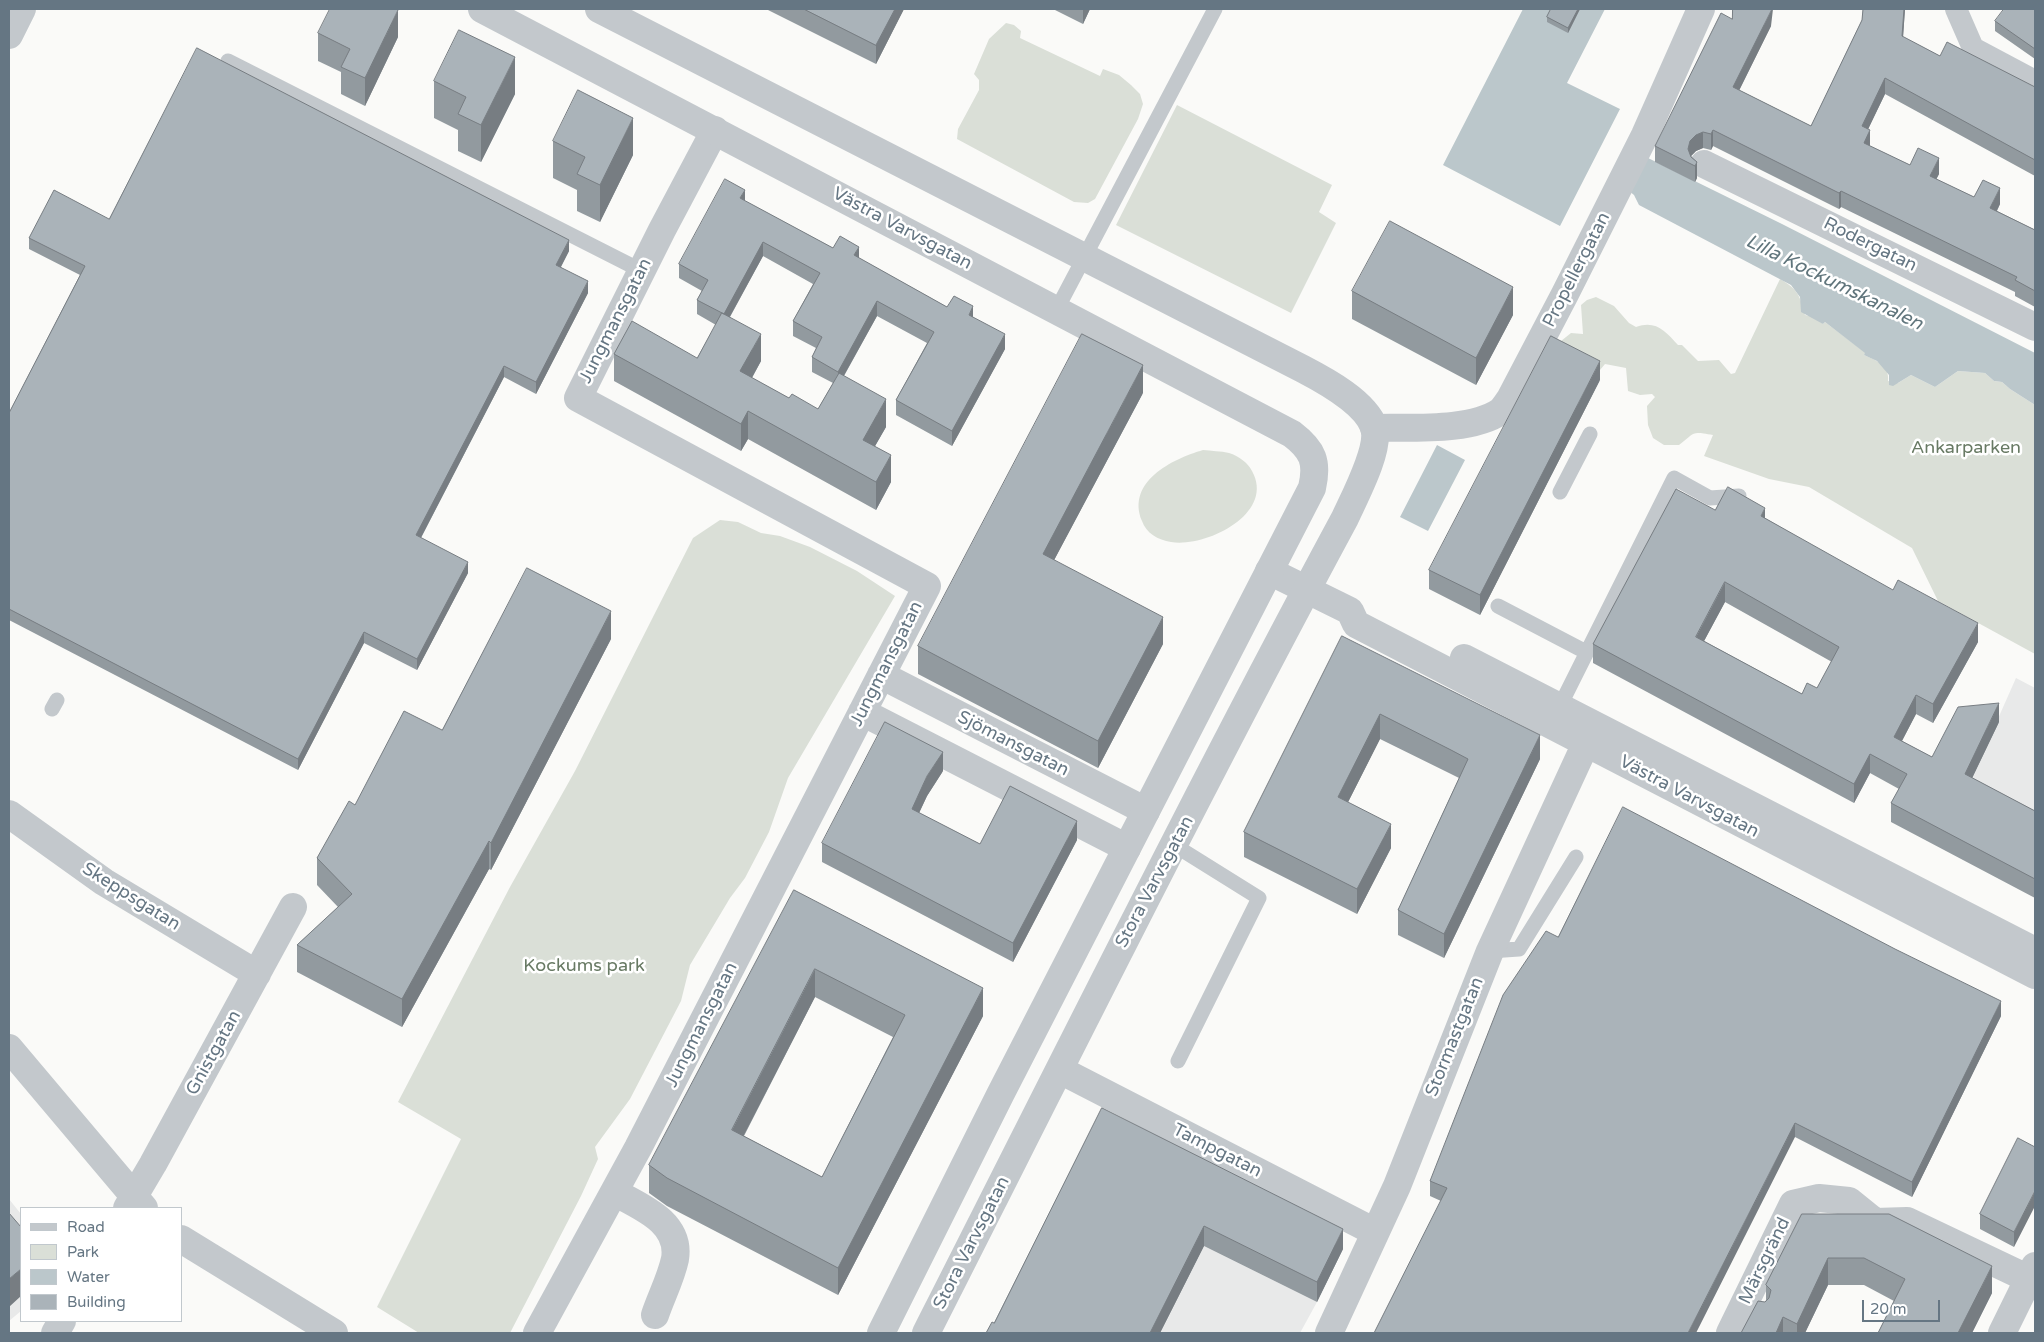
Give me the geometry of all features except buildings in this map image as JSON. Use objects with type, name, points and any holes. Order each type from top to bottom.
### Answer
[{"type":"street","points":[[9,35],[22,9]]},
{"type":"street","name":"Västra Varvsgatan","points":[[482,9],[1057,309],[1292,434],[1306,444],[1314,459],[1315,475],[1312,488],[1269,571],[1350,611],[1365,607],[1555,716],[2035,951]]},
{"type":"street","points":[[599,9],[1333,385],[1360,406],[1374,428]]},
{"type":"street","name":"Propellergatan","points":[[1374,428],[1471,424],[1502,411],[1654,139],[1701,9]]},
{"type":"street","points":[[1956,9],[1973,48],[2035,81]]},
{"type":"street","name":"Jungmansgatan","points":[[536,1333],[614,1192],[927,586],[578,398],[715,130]]},
{"type":"street","name":"Rodergatan","points":[[1704,164],[2035,327]]},
{"type":"street","name":"Stora Varvsgatan","points":[[926,1333],[1060,1070],[1127,933],[1345,518],[1366,473],[1373,452],[1374,428]]},
{"type":"street","points":[[881,1333],[1001,1093],[1269,571]]},
{"type":"street","name":"Sjömansgatan","points":[[881,675],[1146,811]]},
{"type":"street","points":[[862,712],[1127,848]]},
{"type":"street","name":"Västra Varvsgatan","points":[[1555,716],[1586,743],[2035,975]]},
{"type":"street","name":"Stormastgatan","points":[[1329,1333],[1397,1186],[1490,951],[1586,743]]},
{"type":"street","name":"Skeppsgatan","points":[[9,814],[104,882],[257,974]]},
{"type":"street","name":"Gnistgatan","points":[[135,1205],[293,907]]},
{"type":"street","points":[[9,1048],[135,1205]]},
{"type":"street","name":"Tampgatan","points":[[1060,1070],[1375,1232]]},
{"type":"street","points":[[614,1192],[660,1219],[669,1228],[674,1239],[674,1260],[655,1315]]},
{"type":"street","name":"Märsgränd","points":[[1741,1321],[1793,1204],[1819,1198],[1849,1201],[1875,1222],[1907,1221],[2032,1272]]},
{"type":"street","points":[[182,1240],[334,1333]]},
{"type":"street","points":[[2002,1333],[2032,1272]]},
{"type":"street","points":[[55,1333],[61,1322]]},
{"type":"lane","points":[[1057,309],[1215,9]]},
{"type":"lane","points":[[228,61],[642,271]]},
{"type":"lane","points":[[1560,492],[1590,434]]},
{"type":"lane","points":[[1555,716],[1674,478],[1710,498],[1739,496]]},
{"type":"lane","points":[[1498,606],[1586,652]]},
{"type":"lane","points":[[1174,845],[1260,898],[1178,1061]]},
{"type":"lane","points":[[1490,951],[1519,949],[1576,857]]},
{"type":"shaded area","points":[[2016,678],[2035,688],[2035,831],[1965,793]]},
{"type":"shaded area","points":[[9,1199],[20,1213],[20,1312],[9,1321]]},
{"type":"shaded area","points":[[1204,1246],[1317,1302],[1300,1333],[1160,1333]]},
{"type":"green space","points":[[1006,23],[1014,25],[1021,31],[1020,38],[1100,76],[1103,69],[1119,75],[1140,94],[1143,104],[1138,119],[1095,199],[1088,203],[1074,202],[957,139],[958,129],[979,90],[979,80],[974,74],[989,39]]},
{"type":"green space","points":[[1177,105],[1332,185],[1319,212],[1336,223],[1291,313],[1116,225]]},
{"type":"green space","name":"Ankarparken","points":[[1780,279],[1795,290],[1802,303],[1805,315],[1814,317],[1823,324],[1825,322],[1866,353],[1864,355],[1881,364],[1887,371],[1888,381],[1898,383],[1911,375],[1935,387],[1958,371],[1985,373],[1994,381],[2002,382],[2035,405],[2035,654],[1938,601],[1912,548],[1809,487],[1769,479],[1704,456],[1713,435],[1697,433],[1691,435],[1679,445],[1664,445],[1653,438],[1648,425],[1647,406],[1655,397],[1652,394],[1640,395],[1628,391],[1626,368],[1605,364],[1600,370],[1561,341],[1571,333],[1583,334],[1581,305],[1587,300],[1596,297],[1614,306],[1629,323],[1636,327],[1649,325],[1660,328],[1678,345],[1682,345],[1698,361],[1719,360],[1731,374],[1735,373]]},
{"type":"green space","points":[[1203,450],[1229,453],[1246,463],[1252,471],[1257,487],[1254,501],[1246,514],[1218,534],[1185,542],[1171,542],[1157,538],[1146,529],[1142,521],[1139,507],[1140,495],[1146,484],[1166,466],[1178,459]]},
{"type":"green space","name":"Kockums park","points":[[720,520],[738,522],[761,533],[780,536],[810,547],[857,571],[895,596],[788,778],[769,832],[745,878],[730,898],[690,965],[681,1001],[630,1099],[595,1147],[598,1159],[581,1196],[510,1333],[419,1333],[377,1307],[461,1139],[398,1102],[510,887],[575,771],[693,538]]},
{"type":"water","points":[[1523,9],[1605,9],[1567,83],[1620,109],[1560,226],[1443,165]]},
{"type":"water","name":"Lilla Kockumskanalen","points":[[1646,157],[2035,353],[2035,405],[2002,382],[1994,381],[1985,373],[1958,371],[1935,387],[1911,375],[1893,386],[1889,385],[1889,375],[1877,361],[1864,355],[1865,353],[1825,322],[1823,324],[1801,312],[1800,297],[1791,285],[1639,205],[1634,195],[1629,191]]},
{"type":"water","points":[[1437,445],[1465,460],[1428,531],[1400,517]]}]
